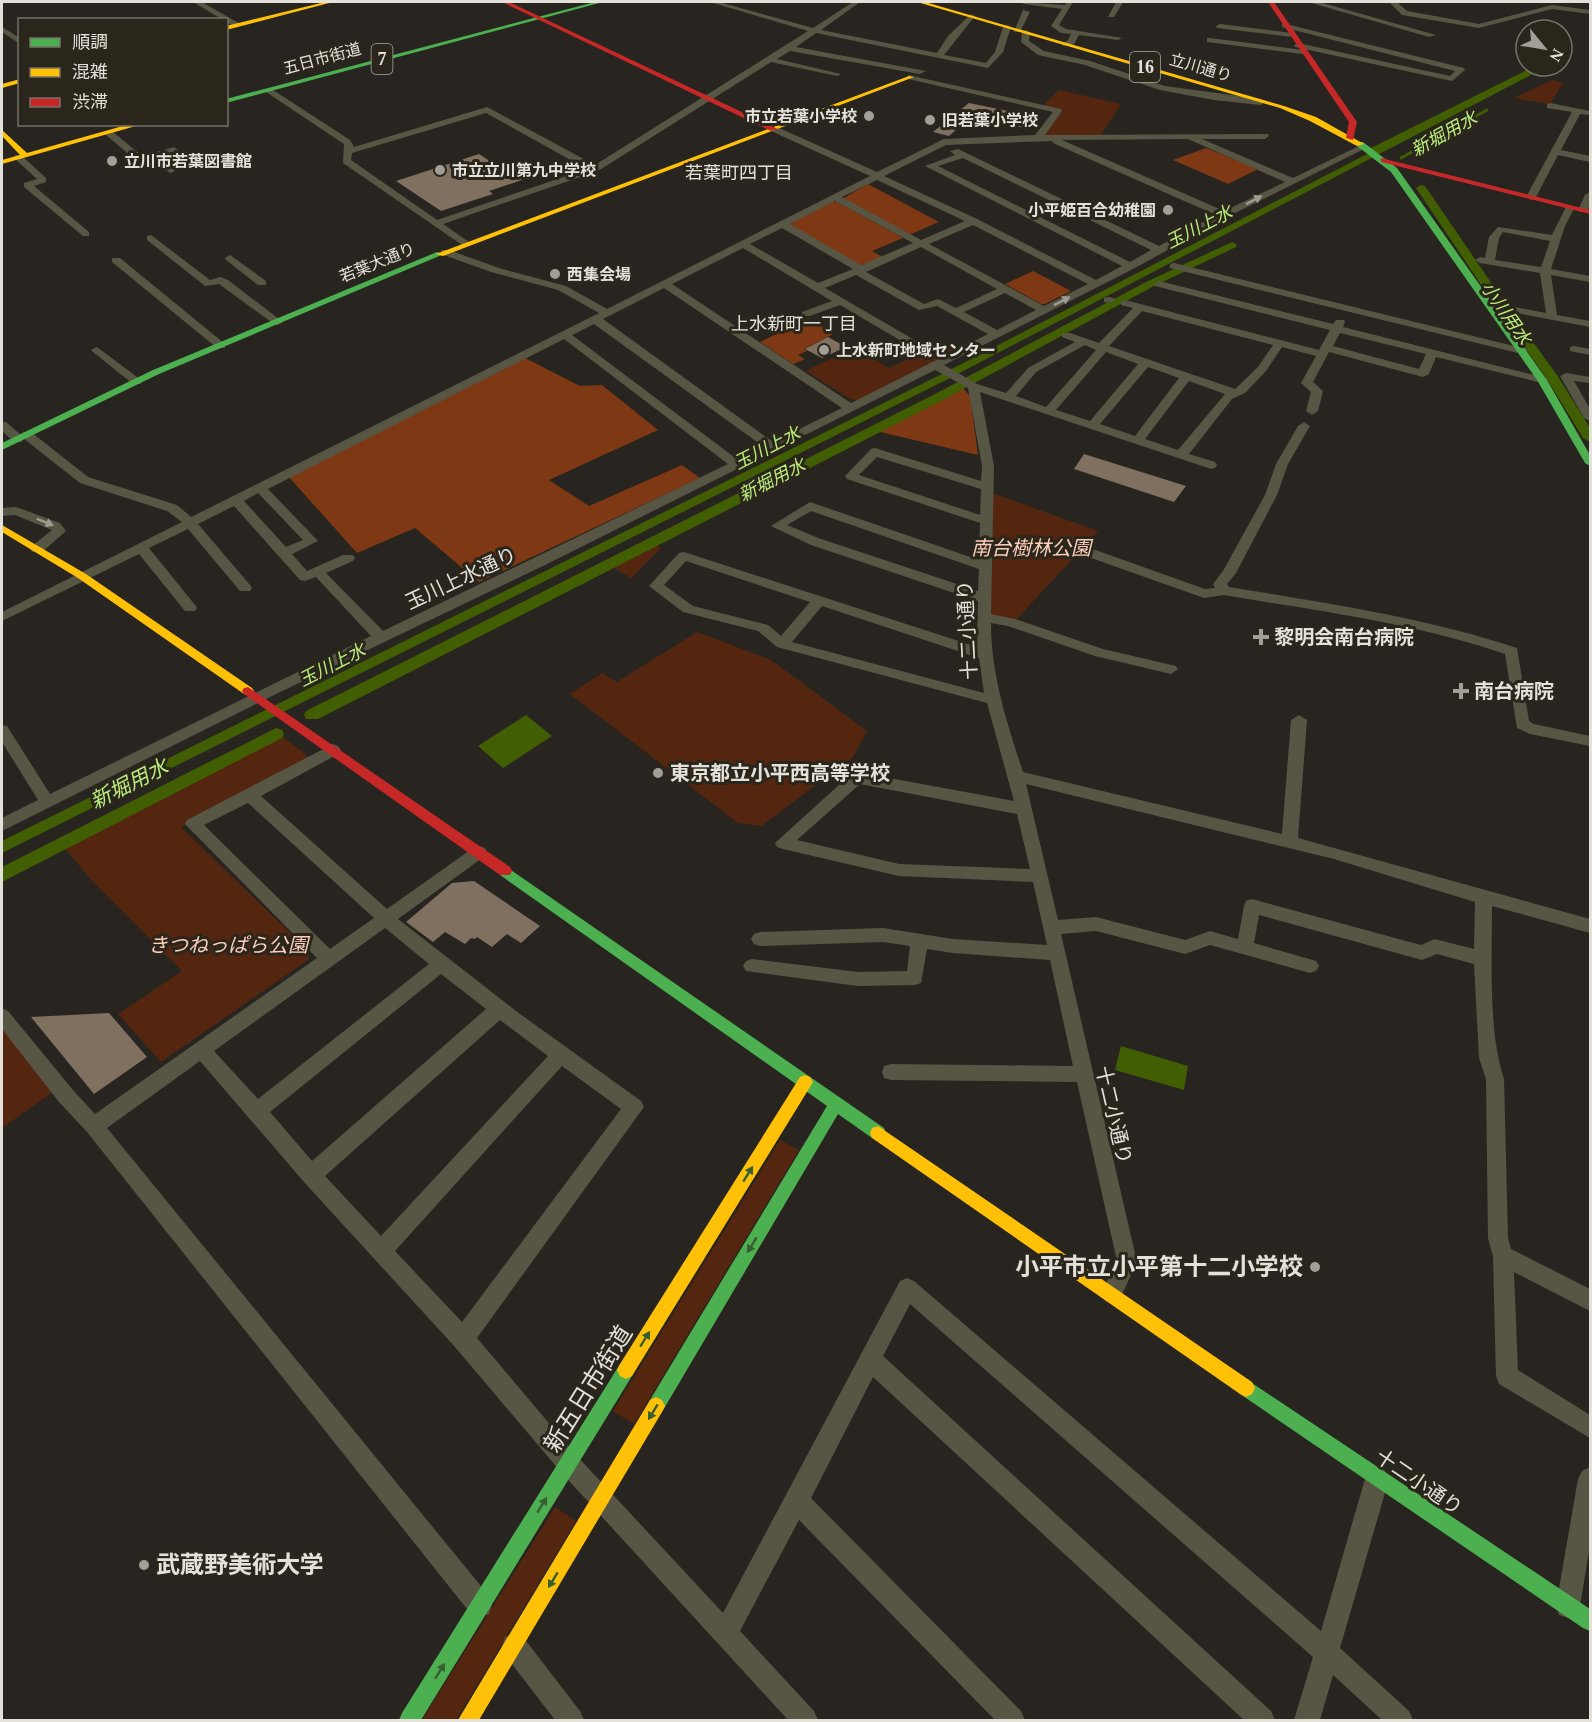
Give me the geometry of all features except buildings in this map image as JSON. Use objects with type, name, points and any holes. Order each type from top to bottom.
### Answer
[{"type":"street","points":[[197,2],[219,18]]},
{"type":"street","points":[[232,27],[330,2]]},
{"type":"street","points":[[505,2],[707,99],[974,221],[1096,284]]},
{"type":"street","name":"五日市街道","points":[[228,100],[600,2]]},
{"type":"street","points":[[713,2],[815,31],[988,66],[1030,13],[1015,11]]},
{"type":"street","points":[[437,223],[595,169],[771,60],[857,2]]},
{"type":"street","name":"立川通り","points":[[920,2],[1261,102],[1294,113],[1350,138],[1365,148]]},
{"type":"street","points":[[1024,2],[1068,4],[1055,26],[1064,31],[1118,38]]},
{"type":"street","points":[[1111,15],[1119,2]]},
{"type":"street","points":[[1266,2],[1286,23],[1353,122],[1350,138]]},
{"type":"street","points":[[1312,2],[1432,34]]},
{"type":"street","points":[[1393,2],[1405,13],[1479,26],[1552,7],[1590,12]]},
{"type":"street","points":[[939,56],[951,38],[971,16]]},
{"type":"street","points":[[1310,21],[1465,63]]},
{"type":"street","points":[[1210,39],[1286,23],[1452,79],[1461,70],[1286,23],[1220,26]]},
{"type":"street","points":[[2,28],[18,40]]},
{"type":"street","points":[[1017,30],[1025,42],[1041,53],[1087,63],[1163,88],[1261,102]]},
{"type":"street","points":[[1066,44],[1071,42],[1076,33]]},
{"type":"street","points":[[789,48],[922,71],[911,77]]},
{"type":"street","points":[[771,60],[837,74]]},
{"type":"street","points":[[823,83],[856,60]]},
{"type":"street","points":[[911,77],[1058,111],[1038,138]]},
{"type":"street","name":"若葉大通り","points":[[2,447],[137,382],[465,244],[911,77]]},
{"type":"street","points":[[2,86],[18,82]]},
{"type":"street","points":[[267,90],[347,142],[350,145],[346,161],[358,172],[465,244]]},
{"type":"street","points":[[1550,106],[1590,113]]},
{"type":"street","points":[[347,152],[487,110],[595,169]]},
{"type":"street","points":[[1532,197],[1554,151],[1577,111]]},
{"type":"street","points":[[2,162],[133,126]]},
{"type":"street","points":[[2,132],[43,180],[27,186],[86,234]]},
{"type":"street","points":[[109,133],[140,159],[154,155]]},
{"type":"street","points":[[1188,136],[1292,181]]},
{"type":"street","points":[[2,616],[940,144],[949,141],[1038,138],[1265,136]]},
{"type":"street","points":[[1049,138],[1224,215]]},
{"type":"street","points":[[940,144],[1159,250]]},
{"type":"street","name":"玉川上水通り","points":[[2,825],[263,701],[381,638],[737,465],[1096,284],[1224,215],[1365,148]]},
{"type":"street","name":"16","points":[[1365,148],[1394,170],[1542,380],[1590,463]]},
{"type":"street","points":[[1554,151],[1590,159]]},
{"type":"street","points":[[963,155],[930,166],[1131,266]]},
{"type":"street","points":[[1382,159],[1581,209]]},
{"type":"street","points":[[1552,317],[1545,271],[1555,239],[1590,195]]},
{"type":"street","points":[[835,198],[1044,310]]},
{"type":"street","points":[[1048,206],[1059,201]]},
{"type":"street","points":[[1027,214],[1038,210]]},
{"type":"street","points":[[816,288],[923,245],[974,221]]},
{"type":"street","points":[[783,224],[923,308],[938,302],[996,334]]},
{"type":"street","points":[[1555,239],[1501,229],[1494,237],[1486,260],[1590,279]]},
{"type":"street","points":[[152,238],[209,284],[220,280],[224,282],[278,322]]},
{"type":"street","points":[[743,244],[926,351]]},
{"type":"street","points":[[446,252],[495,270],[562,288],[607,313]]},
{"type":"street","points":[[230,258],[262,284]]},
{"type":"street","points":[[116,260],[220,346]]},
{"type":"street","points":[[1181,268],[1350,304],[1522,351]]},
{"type":"street","points":[[224,282],[249,273]]},
{"type":"street","points":[[1151,281],[1196,307],[1279,344],[1423,374],[1432,353]]},
{"type":"street","points":[[664,284],[850,408]]},
{"type":"street","points":[[956,312],[1006,289]]},
{"type":"street","points":[[806,314],[839,302]]},
{"type":"street","points":[[1125,303],[1140,307],[1196,307],[1336,329],[1542,380]]},
{"type":"street","points":[[1312,411],[1317,391],[1307,383],[1350,304]]},
{"type":"street","points":[[1048,412],[1101,348],[1140,307]]},
{"type":"street","points":[[1515,310],[1590,324]]},
{"type":"street","points":[[595,319],[772,447]]},
{"type":"street","points":[[564,334],[737,465]]},
{"type":"street","points":[[1066,335],[1234,393]]},
{"type":"street","points":[[1008,398],[1032,370],[1083,342]]},
{"type":"street","points":[[1181,455],[1203,425],[1234,393],[1242,391],[1262,369],[1279,344]]},
{"type":"street","points":[[1574,349],[1590,352]]},
{"type":"street","points":[[97,350],[137,382]]},
{"type":"street","points":[[1092,426],[1145,363]]},
{"type":"street","points":[[935,365],[968,383],[1008,398],[1211,465]]},
{"type":"street","points":[[1590,380],[1566,376],[1587,404],[1590,417]]},
{"type":"street","points":[[1137,441],[1186,377]]},
{"type":"street","name":"十二小通り","points":[[968,383],[985,441],[988,487],[984,617],[986,655],[993,700],[1016,776],[1127,1262],[1113,1294],[1377,1479],[1590,1621]]},
{"type":"street","points":[[2,425],[84,480],[172,508],[189,522],[245,588]]},
{"type":"street","points":[[1224,591],[1220,584],[1229,573],[1271,495],[1282,464],[1304,426]]},
{"type":"street","points":[[986,521],[851,476],[875,452],[988,487]]},
{"type":"street","points":[[259,487],[310,541],[284,553]]},
{"type":"street","points":[[235,499],[306,577],[348,558]]},
{"type":"street","points":[[984,566],[810,506],[777,526],[816,542],[984,598]]},
{"type":"street","points":[[2,512],[16,511],[55,526],[58,531],[38,549]]},
{"type":"street","points":[[2,528],[82,576],[836,1104],[1113,1294]]},
{"type":"street","points":[[140,546],[190,608]]},
{"type":"street","points":[[1082,550],[1204,594],[1224,591],[1349,611],[1464,635],[1512,651],[1522,724],[1530,729],[1590,741]]},
{"type":"street","points":[[986,655],[684,556],[656,586],[688,609],[763,628],[782,644],[993,700]]},
{"type":"street","points":[[318,572],[381,638]]},
{"type":"street","points":[[782,644],[819,600]]},
{"type":"street","points":[[984,617],[1010,622],[1100,653],[1171,669]]},
{"type":"street","points":[[1290,842],[1299,720]]},
{"type":"street","points":[[2,730],[47,802]]},
{"type":"street","points":[[329,959],[193,824],[333,750]]},
{"type":"street","points":[[1016,776],[1290,842],[1590,926]]},
{"type":"street","points":[[1023,809],[857,778],[783,843],[899,870],[1039,876]]},
{"type":"street","points":[[250,795],[386,919],[441,964],[634,1107],[463,1339]]},
{"type":"street","points":[[94,1126],[479,852]]},
{"type":"street","points":[[1484,898],[1483,959],[1488,1058],[1496,1079],[1498,1238],[1503,1256],[1507,1376],[1590,1427]]},
{"type":"street","points":[[1245,948],[1252,906],[1422,953],[1435,946],[1483,959]]},
{"type":"street","points":[[1050,928],[1096,924],[1185,947],[1210,938],[1310,966]]},
{"type":"street","points":[[760,939],[883,935],[953,946],[1056,953]]},
{"type":"street","points":[[752,966],[858,979],[915,978],[919,939]]},
{"type":"street","points":[[257,1111],[441,964]]},
{"type":"street","points":[[311,1175],[499,1009]]},
{"type":"street","points":[[2,1016],[66,1096],[94,1126],[480,1605]]},
{"type":"street","points":[[202,1051],[311,1175],[463,1339],[601,1500],[804,1720]]},
{"type":"street","points":[[382,1250],[561,1055]]},
{"type":"street","points":[[891,1072],[1083,1074]]},
{"type":"street","name":"新五日市街道","points":[[409,1720],[805,1082]]},
{"type":"street","points":[[468,1720],[836,1104]]},
{"type":"street","points":[[1503,1256],[1590,1299]]},
{"type":"street","points":[[726,1633],[907,1288],[1327,1653],[1400,1720]]},
{"type":"street","points":[[871,1360],[1262,1720]]},
{"type":"street","points":[[1307,1720],[1377,1479]]},
{"type":"street","points":[[1568,1606],[1590,1479]]},
{"type":"street","points":[[796,1501],[1012,1720]]},
{"type":"street","points":[[514,1646],[571,1720]]},
{"type":"green space","points":[[1552,80],[1563,83],[1550,104],[1514,98]]},
{"type":"green space","points":[[1059,90],[1121,104],[1101,135],[1049,136],[1042,133],[1063,111],[1044,105]]},
{"type":"green space","points":[[943,343],[956,351],[858,400],[850,399],[806,371],[850,349],[857,348],[889,368]]},
{"type":"green space","name":"南台樹林公園","points":[[992,493],[1098,531],[1015,621],[989,613]]},
{"type":"green space","points":[[656,545],[661,548],[631,578],[614,568]]},
{"type":"green space","points":[[697,632],[771,660],[867,731],[853,757],[761,826],[738,823],[570,694],[602,673],[617,682]]},
{"type":"green space","name":"きつねっぱら公園","points":[[280,735],[307,755],[307,761],[181,827],[309,951],[308,960],[161,1062],[118,1014],[182,971],[90,879],[65,848]]},
{"type":"green space","points":[[2,1017],[60,1087],[2,1128]]},
{"type":"green space","points":[[780,1140],[799,1150],[634,1424],[613,1411]]},
{"type":"green space","points":[[555,1507],[576,1521],[456,1720],[422,1720]]},
{"type":"shaded area","points":[[1206,148],[1258,169],[1228,184],[1173,160]]},
{"type":"shaded area","points":[[868,184],[939,222],[909,235],[842,199]]},
{"type":"shaded area","points":[[832,202],[837,202],[903,238],[872,251],[884,258],[860,265],[791,226],[791,223]]},
{"type":"shaded area","points":[[1033,271],[1071,291],[1041,304],[1005,284]]},
{"type":"shaded area","points":[[809,318],[833,334],[804,349],[807,351],[798,355],[805,359],[793,364],[760,342]]},
{"type":"shaded area","points":[[523,357],[580,386],[602,385],[658,430],[549,480],[589,506],[682,465],[700,478],[479,582],[415,528],[357,553],[287,475]]},
{"type":"shaded area","points":[[962,387],[970,396],[978,455],[876,431]]},
{"type":"water","points":[[1514,76],[1525,78],[948,379],[2,853],[2,841],[942,374],[1373,151],[1371,148]]},
{"type":"water","points":[[526,715],[552,736],[503,768],[478,746]]},
{"type":"water","points":[[1121,1046],[1188,1066],[1184,1090],[1115,1070]]},
{"type":"waterway","name":"新堀用水","points":[[1401,158],[1487,110]]},
{"type":"waterway","name":"小川用水","points":[[1421,188],[1498,299],[1496,299],[1519,325],[1516,327],[1551,375],[1590,438]]},
{"type":"waterway","name":"新堀用水","points":[[312,715],[939,397],[1150,284],[1232,245]]},
{"type":"waterway","name":"新堀用水","points":[[2,875],[276,734]]},
{"type":"traffic: fast","points":[[228,100],[600,2]]},
{"type":"traffic: fast","points":[[1360,144],[1394,170],[1542,380],[1590,463]]},
{"type":"traffic: fast","points":[[2,447],[156,372],[440,254]]},
{"type":"traffic: fast","points":[[505,871],[878,1133]]},
{"type":"traffic: fast","points":[[656,1406],[836,1104]]},
{"type":"traffic: fast","points":[[409,1720],[626,1370]]},
{"type":"traffic: fast","points":[[1246,1388],[1590,1621]]},
{"type":"traffic: slow","points":[[228,28],[330,2]]},
{"type":"traffic: slow","points":[[920,2],[1282,107],[1313,119],[1360,144]]},
{"type":"traffic: slow","points":[[440,254],[911,77]]},
{"type":"traffic: slow","points":[[2,86],[18,82]]},
{"type":"traffic: slow","points":[[2,162],[133,126]]},
{"type":"traffic: slow","points":[[2,132],[25,155]]},
{"type":"traffic: slow","points":[[2,528],[82,576],[248,691]]},
{"type":"traffic: slow","points":[[626,1370],[805,1082]]},
{"type":"traffic: slow","points":[[878,1133],[1246,1388]]},
{"type":"traffic: slow","points":[[468,1720],[656,1406]]},
{"type":"traffic: jam","points":[[505,2],[774,129]]},
{"type":"traffic: jam","points":[[1271,2],[1353,122],[1350,138]]},
{"type":"traffic: jam","points":[[1384,160],[1590,212]]},
{"type":"traffic: jam","points":[[248,691],[505,871]]},
{"type":"place","name":"市立若葉小学校","points":[[869,116]]},
{"type":"place","name":"旧若葉小学校","points":[[930,120]]},
{"type":"place","name":"立川市若葉図書館","points":[[112,161]]},
{"type":"place","name":"市立立川第九中学校","points":[[440,170]]},
{"type":"place","name":"小平姫百合幼稚園","points":[[1168,210]]},
{"type":"place","name":"西集会場","points":[[555,274]]},
{"type":"place","name":"上水新町地域センター","points":[[824,350]]},
{"type":"place","name":"黎明会南台病院","points":[[1261,637]]},
{"type":"place","name":"南台病院","points":[[1461,691]]},
{"type":"place","name":"東京都立小平西高等学校","points":[[658,773]]},
{"type":"place","name":"小平市立小平第十二小学校","points":[[1315,1267]]},
{"type":"place","name":"武蔵野美術大学","points":[[144,1565]]},
{"type":"district","name":"若葉町四丁目","points":[[739,173]]},
{"type":"district","name":"上水新町一丁目","points":[[794,324]]},
{"type":"water label","name":"玉川上水","points":[[1199,227]]},
{"type":"water label","name":"玉川上水","points":[[767,448]]},
{"type":"water label","name":"玉川上水","points":[[332,665]]}]
